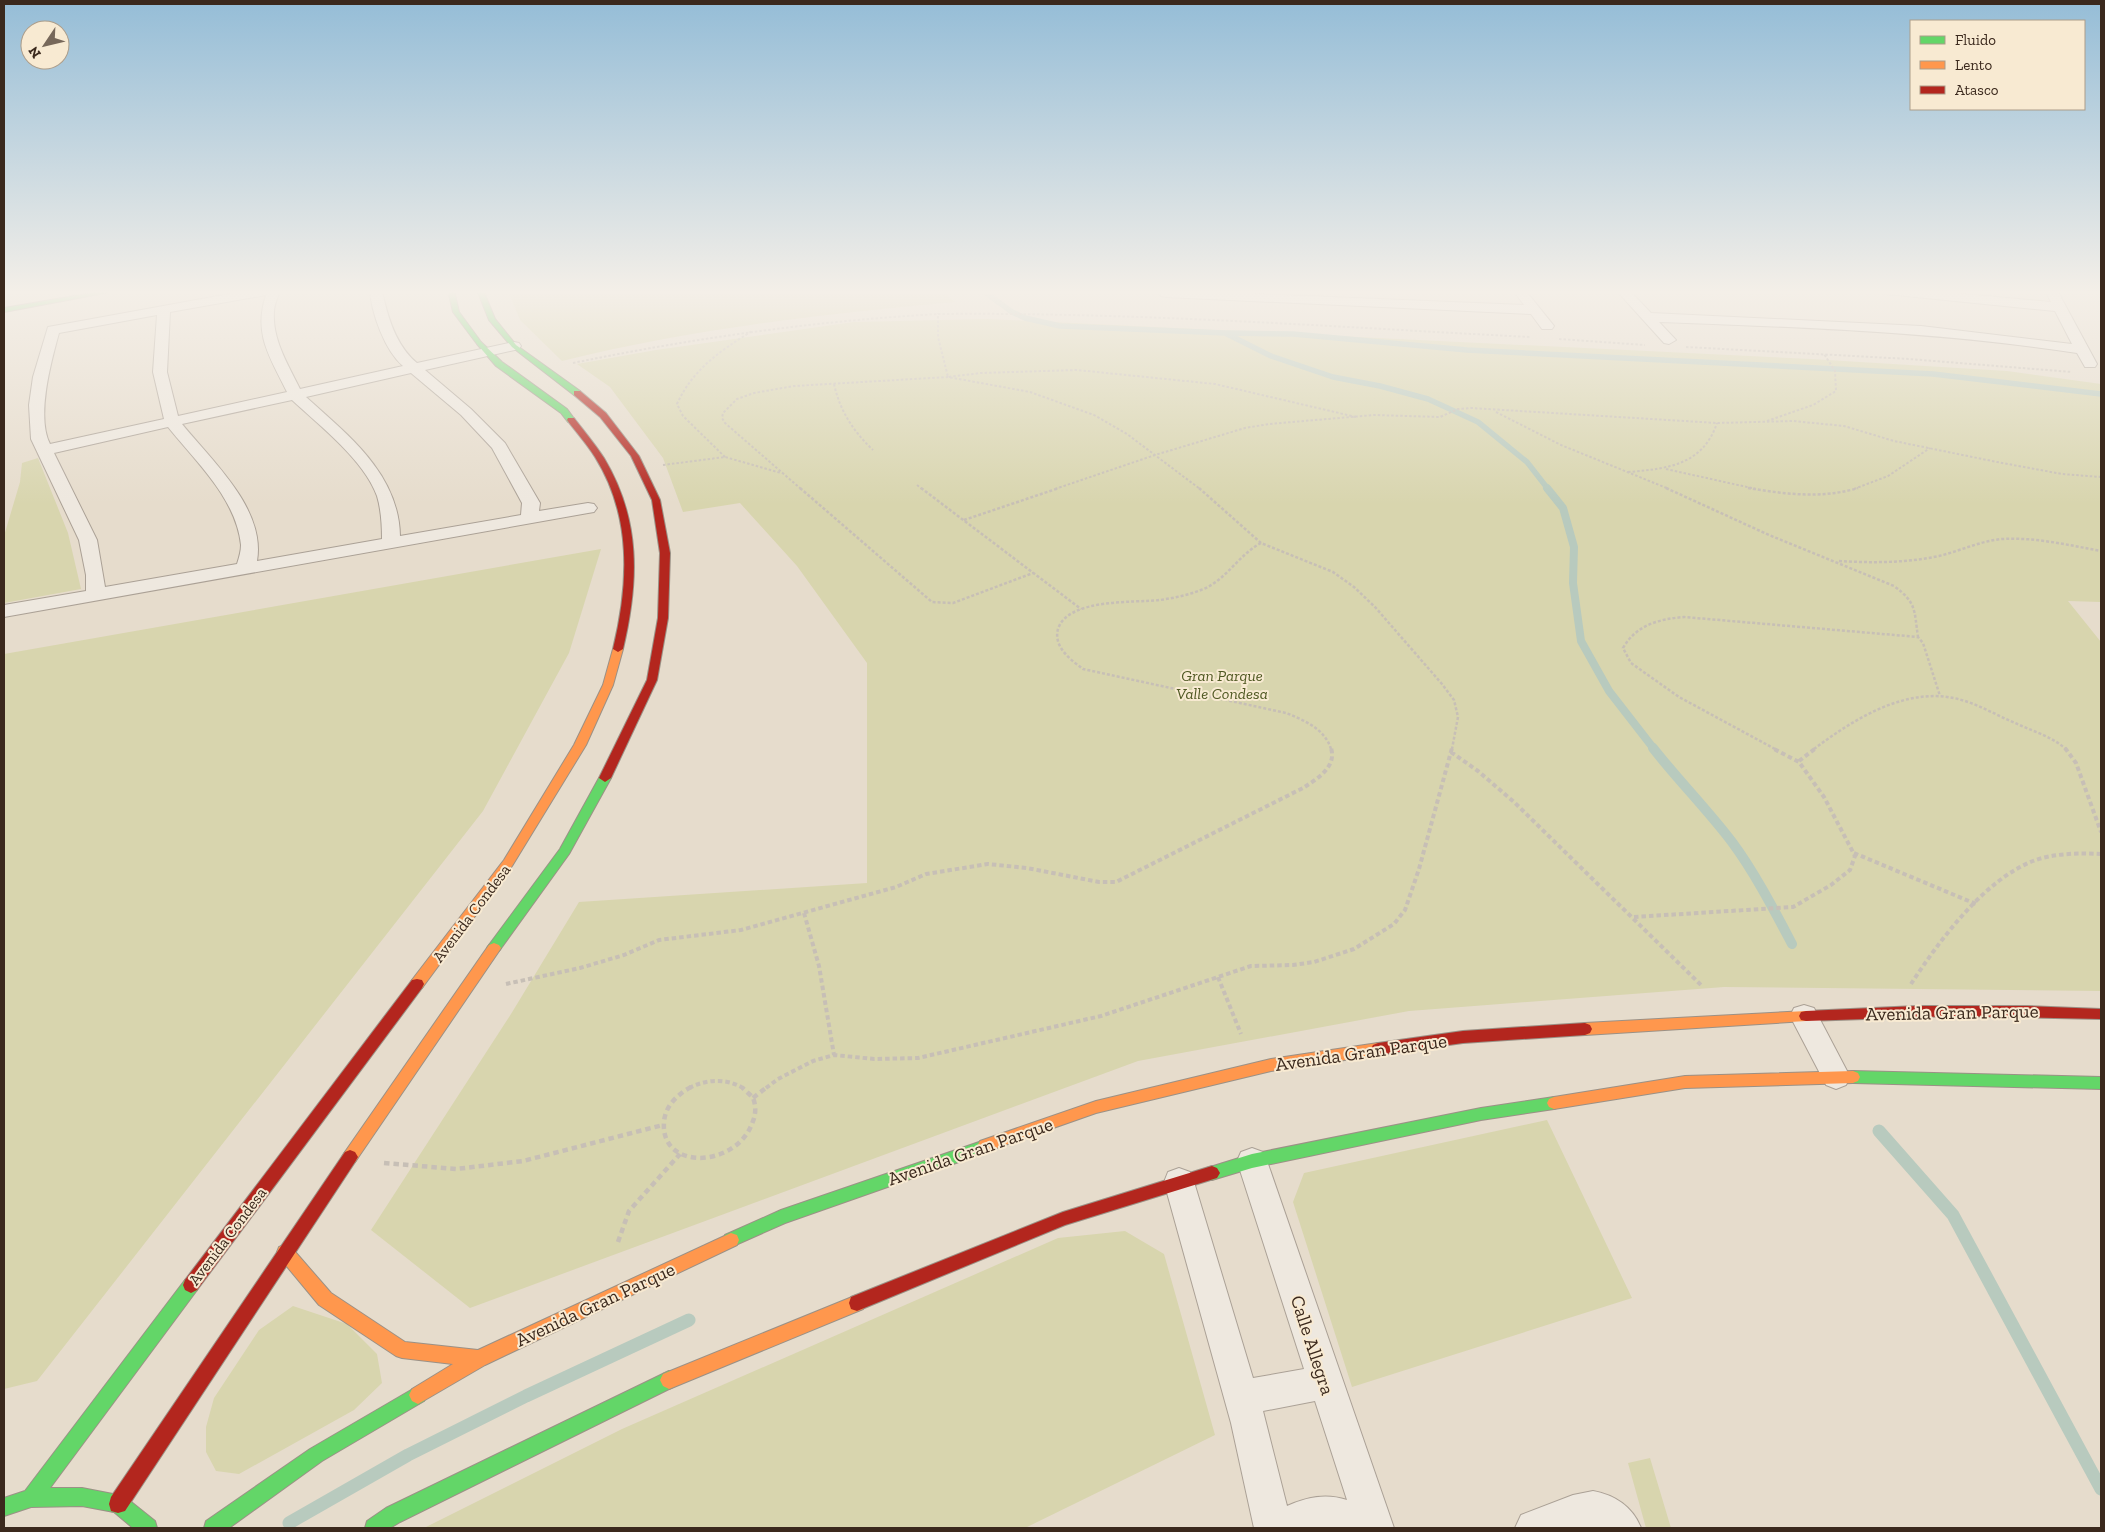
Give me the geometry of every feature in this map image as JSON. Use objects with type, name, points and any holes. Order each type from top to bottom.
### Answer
[{"type":"street","points":[[44,361],[40,378],[37,405],[42,445],[88,540],[95,575],[96,594]]},
{"type":"street","points":[[160,361],[160,372],[171,416],[230,493],[244,520],[250,547],[246,568]]},
{"type":"street","points":[[279,361],[293,390],[343,439],[370,469],[385,496],[391,526],[391,542]]},
{"type":"street","points":[[42,445],[421,361]]},
{"type":"street","name":"Avenida Condesa","points":[[31,1498],[508,864],[580,745],[608,685],[626,621],[632,555],[624,509],[599,457],[564,411],[497,361]]},
{"type":"street","points":[[118,1504],[285,1252],[473,976],[565,851],[617,756],[652,680],[663,618],[665,552],[656,500],[635,456],[603,415],[536,361]]},
{"type":"street","points":[[409,364],[466,412],[499,446],[531,503],[529,518]]},
{"type":"street","points":[[4,611],[588,508]]},
{"type":"street","name":"Avenida Gran Parque","points":[[213,1528],[316,1455],[479,1359],[781,1217],[1096,1107],[1271,1065],[1463,1037],[1878,1012],[2024,1010],[2101,1014]]},
{"type":"street","points":[[1804,1016],[1836,1077]]},
{"type":"street","points":[[374,1528],[393,1515],[660,1384],[1063,1219],[1252,1161],[1481,1114],[1685,1082],[1836,1077],[2101,1083]]},
{"type":"street","name":"Calle Allegra","points":[[1252,1161],[1375,1528]]},
{"type":"street","points":[[1179,1182],[1242,1398],[1273,1528]]},
{"type":"street","points":[[285,1252],[325,1299],[402,1350],[479,1359]]},
{"type":"street","points":[[1242,1398],[1325,1382]]},
{"type":"street","points":[[4,1507],[31,1498],[82,1496],[118,1504],[148,1528]]},
{"type":"street","points":[[1534,1528],[1592,1509],[1609,1516],[1622,1528]]},
{"type":"street","points":[[1285,1528],[1291,1523],[1312,1515],[1336,1516],[1363,1528]]},
{"type":"path","points":[[570,364],[581,361]]},
{"type":"path","points":[[706,361],[682,390],[677,404],[683,416],[725,457]]},
{"type":"path","points":[[944,361],[948,377]]},
{"type":"path","points":[[1764,422],[1813,405],[1836,391],[1838,381],[1830,361]]},
{"type":"path","points":[[1942,361],[2078,373]]},
{"type":"path","points":[[1033,573],[953,603],[932,602],[725,423],[722,418],[723,413],[737,399],[746,395],[794,386],[948,377],[981,373],[1076,370],[1215,384],[1356,417]]},
{"type":"path","points":[[753,1098],[778,1079],[813,1061],[834,1055],[874,1059],[918,1058],[1101,1016],[1251,966],[1293,965],[1334,957],[1354,949],[1394,924],[1405,910],[1414,886],[1451,752],[1459,720],[1456,705],[1444,687],[1403,639],[1368,601],[1342,578],[1310,562],[1261,544],[1202,490],[1127,434],[1085,411],[1030,392],[948,377]]},
{"type":"path","points":[[834,384],[837,400],[846,419],[873,450]]},
{"type":"path","points":[[964,520],[1155,455],[1227,432],[1254,426],[1356,417],[1440,417],[1458,409],[1471,408],[1717,423],[1793,421],[1844,426],[1894,441],[2062,474],[2101,477]]},
{"type":"path","points":[[1493,410],[1561,445],[1894,586],[1906,595],[1913,604],[1918,637],[1923,643],[1940,696]]},
{"type":"path","points":[[1666,469],[1696,454],[1710,441],[1717,423]]},
{"type":"path","points":[[1627,472],[1666,469],[1787,495],[1822,496],[1851,490],[1882,479],[1930,448]]},
{"type":"path","points":[[660,466],[725,457],[784,474]]},
{"type":"path","points":[[917,485],[1081,609]]},
{"type":"path","points":[[1836,561],[1871,563],[1909,560],[1950,552],[1986,541],[2017,538],[2101,551]]},
{"type":"path","points":[[506,984],[624,955],[659,940],[741,930],[896,888],[926,874],[988,864],[1027,868],[1099,882],[1116,882],[1288,797],[1316,780],[1331,763],[1333,755],[1323,734],[1302,719],[1290,713],[1083,669],[1070,659],[1057,637],[1057,626],[1062,618],[1081,609],[1161,600],[1216,584],[1249,550],[1261,544]]},
{"type":"path","points":[[1634,917],[1793,907],[1831,885],[1850,870],[1855,856],[1824,797],[1799,762],[1679,697],[1642,672],[1631,663],[1626,654],[1623,648],[1626,642],[1652,622],[1684,617],[1918,637]]},
{"type":"path","points":[[1799,762],[1817,746],[1838,732],[1870,715],[1911,699],[1931,695],[1940,696],[1970,704],[2041,734],[2062,746],[2074,757],[2101,832]]},
{"type":"path","points":[[1451,752],[1475,767],[1634,917],[1701,985]]},
{"type":"path","points":[[1853,853],[1976,904]]},
{"type":"path","points":[[1911,984],[1941,940],[1976,904],[2019,867],[2033,861],[2067,853],[2101,854]]},
{"type":"path","points":[[804,913],[817,949],[834,1055]]},
{"type":"path","points":[[1218,976],[1241,1034]]},
{"type":"path","points":[[720,1080],[734,1082],[745,1089],[753,1098],[757,1110],[755,1122],[748,1135],[737,1146],[723,1154],[707,1158],[692,1158],[680,1154],[668,1145],[663,1133],[663,1125],[668,1108],[677,1096],[690,1087],[705,1082],[720,1080]]},
{"type":"path","points":[[381,1162],[456,1169],[523,1161],[663,1125]]},
{"type":"path","points":[[618,1242],[629,1211],[680,1154]]},
{"type":"green space","name":"Gran Parque Valle Condesa","points":[[591,361],[1852,361],[2007,371],[2101,384],[2101,602],[2068,601],[2101,642],[2101,991],[1724,987],[1409,1011],[1138,1061],[470,1308],[371,1230],[511,1014],[579,902],[867,883],[867,663],[797,566],[740,503],[683,512],[663,458],[610,387],[577,364]]},
{"type":"green space","points":[[38,458],[68,533],[81,589],[4,603],[4,536],[20,482],[22,463]]},
{"type":"green space","points":[[601,549],[569,653],[483,811],[37,1381],[4,1389],[4,654]]},
{"type":"green space","points":[[1547,1120],[1632,1298],[1352,1387],[1293,1202],[1304,1173]]},
{"type":"green space","points":[[1125,1231],[1164,1254],[1215,1435],[1025,1528],[424,1528],[622,1429],[1058,1238]]},
{"type":"green space","points":[[293,1306],[347,1324],[377,1354],[382,1383],[354,1410],[239,1474],[216,1471],[206,1452],[206,1427],[214,1398],[259,1330]]},
{"type":"green space","points":[[1650,1458],[1671,1528],[1646,1528],[1628,1463]]},
{"type":"waterway","points":[[1287,361],[1333,377],[1380,386],[1428,399],[1478,422],[1527,462],[1548,489]]},
{"type":"waterway","points":[[1690,361],[1933,374],[2101,394]]},
{"type":"waterway","points":[[1547,488],[1563,508],[1574,547],[1573,583],[1581,641],[1609,691],[1654,749]]},
{"type":"waterway","points":[[1653,748],[1732,842],[1749,866],[1792,944]]},
{"type":"waterway","points":[[1879,1131],[1953,1215],[2101,1489]]},
{"type":"waterway","points":[[289,1523],[408,1455],[526,1396],[689,1320]]},
{"type":"traffic: fast","points":[[497,361],[564,411],[571,420]]},
{"type":"traffic: fast","points":[[535,361],[577,393]]},
{"type":"traffic: fast","points":[[494,948],[565,851],[605,778]]},
{"type":"traffic: fast","points":[[1853,1077],[2101,1083]]},
{"type":"traffic: fast","points":[[1212,1173],[1252,1161],[1481,1114],[1554,1103]]},
{"type":"traffic: fast","points":[[731,1240],[781,1217],[985,1146]]},
{"type":"traffic: fast","points":[[31,1498],[191,1285]]},
{"type":"traffic: fast","points":[[374,1528],[393,1515],[669,1380]]},
{"type":"traffic: fast","points":[[213,1528],[316,1455],[418,1395]]},
{"type":"traffic: fast","points":[[4,1507],[31,1498],[82,1497],[118,1504],[148,1528]]},
{"type":"traffic: slow","points":[[417,984],[508,863],[580,745],[608,685],[618,649]]},
{"type":"traffic: slow","points":[[350,1157],[494,948]]},
{"type":"traffic: slow","points":[[1585,1029],[1806,1016]]},
{"type":"traffic: slow","points":[[985,1146],[1096,1107],[1271,1065],[1378,1049]]},
{"type":"traffic: slow","points":[[1554,1103],[1685,1082],[1853,1077]]},
{"type":"traffic: slow","points":[[418,1395],[479,1359],[731,1240]]},
{"type":"traffic: slow","points":[[285,1252],[325,1299],[402,1350],[479,1359]]},
{"type":"traffic: slow","points":[[669,1380],[857,1303]]},
{"type":"traffic: jam","points":[[577,393],[603,415],[635,456],[656,500],[665,553],[663,618],[652,680],[605,778]]},
{"type":"traffic: jam","points":[[571,420],[599,457],[612,480],[621,503],[627,527],[630,550],[630,574],[628,599],[618,649]]},
{"type":"traffic: jam","points":[[191,1285],[417,984]]},
{"type":"traffic: jam","points":[[1806,1016],[1954,1011],[2101,1014]]},
{"type":"traffic: jam","points":[[1378,1049],[1463,1037],[1585,1029]]},
{"type":"traffic: jam","points":[[118,1504],[350,1157]]},
{"type":"traffic: jam","points":[[857,1303],[1063,1219],[1212,1173]]}]
